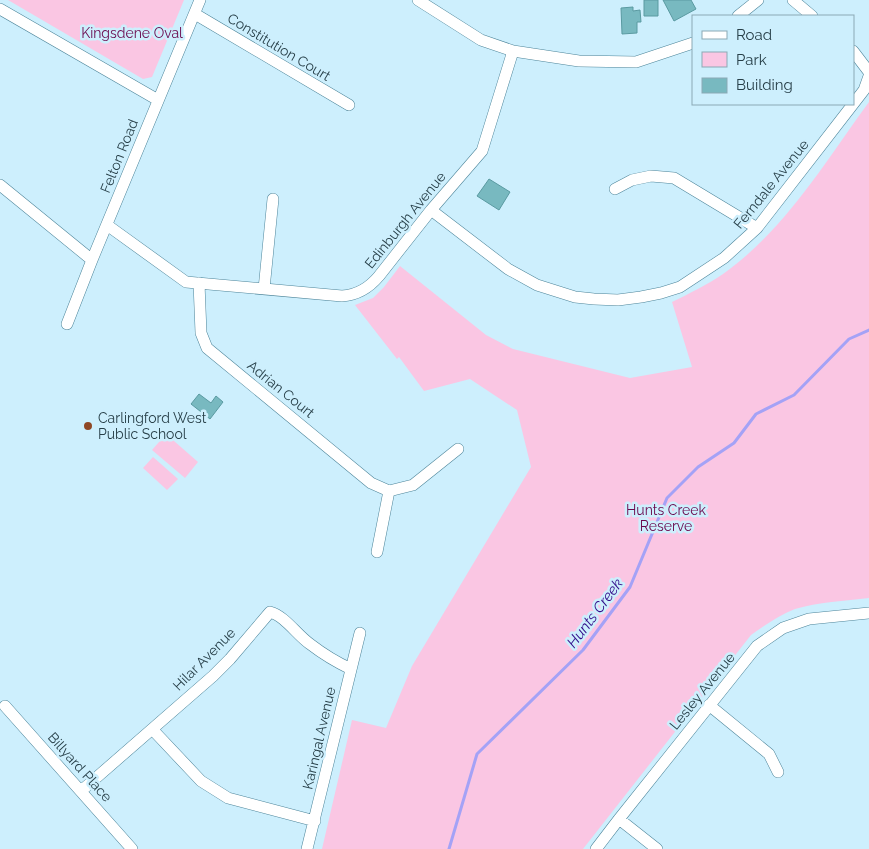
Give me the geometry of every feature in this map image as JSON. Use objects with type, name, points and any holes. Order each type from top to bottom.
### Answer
[{"type":"street","name":"Felton Road","points":[[67,324],[200,0]]},
{"type":"street","points":[[418,0],[481,40],[513,51],[579,61],[636,62],[692,44]]},
{"type":"street","points":[[739,15],[758,0]]},
{"type":"street","points":[[794,0],[811,15]]},
{"type":"street","points":[[0,8],[158,100]]},
{"type":"street","name":"Constitution Court","points":[[195,14],[349,106]]},
{"type":"street","name":"Edinburgh Avenue","points":[[107,224],[186,282],[342,296],[358,293],[374,282],[482,150],[513,51]]},
{"type":"street","points":[[854,52],[869,72]]},
{"type":"street","name":"Ferndale Avenue","points":[[854,103],[864,90],[869,76]]},
{"type":"street","name":"Ferndale Avenue","points":[[432,210],[508,269],[556,292],[594,299],[618,300],[641,297],[680,287],[724,258],[757,228],[852,105]]},
{"type":"street","points":[[615,189],[632,180],[651,176],[674,178],[757,228]]},
{"type":"street","points":[[0,185],[92,260]]},
{"type":"street","points":[[264,289],[273,199]]},
{"type":"street","name":"Adrian Court","points":[[199,283],[201,333],[207,348],[371,483],[389,491]]},
{"type":"street","points":[[377,552],[389,491],[413,485],[458,449]]},
{"type":"street","name":"Hilar Avenue","points":[[81,791],[224,665],[270,612],[286,623],[309,644],[351,669]]},
{"type":"street","name":"Lesley Avenue","points":[[596,849],[757,646],[783,628],[809,619],[869,612]]},
{"type":"street","name":"Karingal Avenue","points":[[307,849],[360,633]]},
{"type":"street","points":[[709,705],[769,754],[778,772]]},
{"type":"street","name":"Billyard Place","points":[[5,706],[132,849]]},
{"type":"street","points":[[152,728],[202,781],[228,798],[315,821]]},
{"type":"street","points":[[619,819],[656,849]]},
{"type":"green space","name":"Kingsdene Oval","points":[[8,0],[184,0],[152,77],[143,79]]},
{"type":"green space","name":"Hunts Creek Reserve","points":[[869,102],[869,598],[822,603],[795,609],[777,617],[751,635],[583,849],[322,849],[352,720],[386,728],[412,666],[531,467],[517,410],[470,379],[424,391],[399,357],[397,359],[355,305],[373,298],[400,266],[486,335],[513,349],[630,378],[692,367],[672,302],[723,274],[766,237],[803,194]]},
{"type":"green space","points":[[166,434],[198,462],[185,478],[152,450]]},
{"type":"green space","points":[[153,457],[178,479],[167,490],[143,468]]},
{"type":"building","points":[[644,0],[658,0],[658,16],[644,16]]},
{"type":"building","points":[[663,0],[691,0],[696,9],[674,21]]},
{"type":"building","points":[[633,7],[633,11],[640,10],[641,22],[637,22],[637,33],[622,34],[621,8]]},
{"type":"building","points":[[489,179],[510,192],[499,210],[477,196]]},
{"type":"building","points":[[199,394],[211,403],[216,396],[223,402],[210,419],[191,404]]},
{"type":"waterway","name":"Hunts Creek","points":[[449,849],[477,754],[583,650],[630,587],[667,498],[698,467],[734,443],[756,414],[794,395],[849,339],[869,330]]},
{"type":"place","name":"Carlingford West Public School","points":[[88,426]]}]
